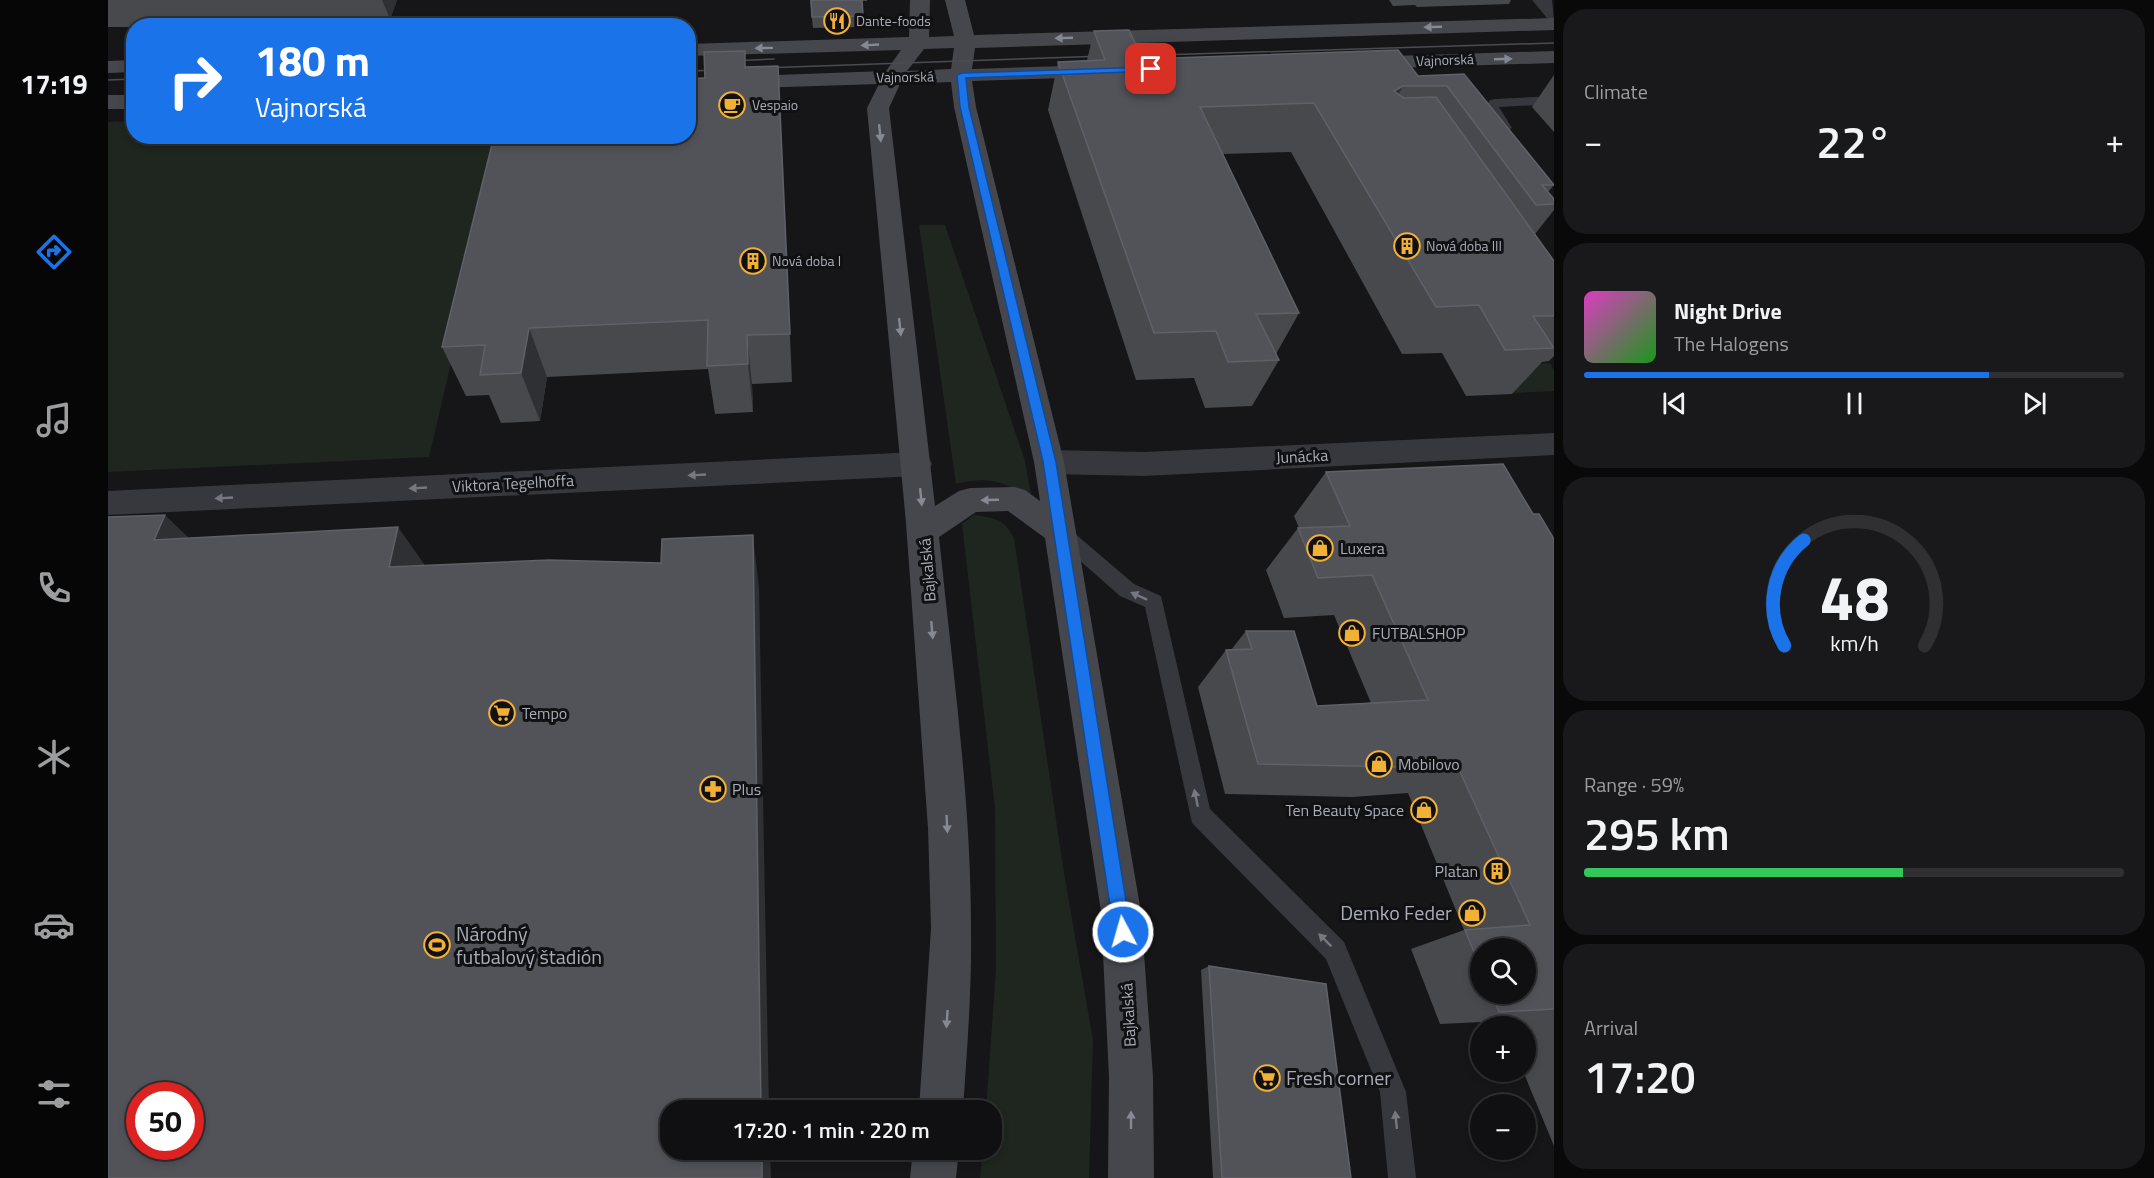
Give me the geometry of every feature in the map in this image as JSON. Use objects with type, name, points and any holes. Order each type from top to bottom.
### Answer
[{"type":"main road","points":[[920,0],[918,43],[962,75]]},
{"type":"main road","name":"Bajkalská","points":[[955,0],[965,41],[962,75],[965,107],[1049,462],[1121,912],[1131,1077],[1131,1178]]},
{"type":"main road","name":"Vajnorská","points":[[696,50],[1554,24]]},
{"type":"main road","points":[[891,77],[965,41]]},
{"type":"main road","name":"Bajkalská","points":[[918,43],[891,77],[878,108],[901,341],[924,530],[949,849],[950,985],[942,1100]]},
{"type":"main road","name":"Vajnorská","points":[[1341,64],[1554,57]]},
{"type":"main road","points":[[108,67],[126,66]]},
{"type":"main road","name":"Vajnorská","points":[[696,84],[1116,70]]},
{"type":"main road","points":[[108,102],[126,102]]},
{"type":"main road","points":[[924,530],[970,501],[1014,499],[1059,531]]},
{"type":"main road","points":[[933,1178],[935,1160]]},
{"type":"street","points":[[1542,0],[1554,14]]},
{"type":"street","name":"Junácka","points":[[1049,462],[1144,464],[1554,444]]},
{"type":"street","name":"Viktora Tegelhoffa","points":[[108,503],[917,464]]},
{"type":"lane","points":[[1514,139],[1491,108],[1495,103],[1554,100]]},
{"type":"lane","points":[[1059,531],[1126,590],[1154,602],[1200,815],[1335,951],[1393,1092],[1402,1178]]},
{"type":"shaded area","points":[[126,121],[126,144],[502,144],[429,457],[108,472],[108,122]]},
{"type":"shaded area","points":[[919,225],[945,225],[1025,461],[1032,500],[1013,488],[996,482],[978,480],[956,484]]},
{"type":"shaded area","points":[[1550,363],[1554,370],[1554,391],[1514,393],[1497,366]]},
{"type":"shaded area","points":[[974,515],[988,517],[1002,523],[1014,538],[1064,873],[1093,1040],[1089,1178],[980,1178],[982,1160],[1002,1160],[1002,1100],[987,1100],[996,969],[995,808],[962,524]]},
{"type":"building","points":[[811,0],[862,0],[863,16],[812,17]]},
{"type":"building","points":[[1129,30],[1143,59],[1398,50],[1418,76],[1464,74],[1554,185],[1542,185],[1554,199],[1554,204],[1536,205],[1447,86],[1403,86],[1394,91],[1404,98],[1436,97],[1554,261],[1554,316],[1533,316],[1554,348],[1505,350],[1479,305],[1436,307],[1314,103],[1200,107],[1299,313],[1256,314],[1279,360],[1228,362],[1216,331],[1154,333],[1058,62],[1105,60],[1094,31]]},
{"type":"building","points":[[745,51],[745,67],[778,66],[790,334],[747,335],[748,364],[707,366],[708,320],[529,328],[521,373],[480,375],[485,345],[442,347],[492,144],[696,144],[696,79],[705,78],[704,52]]},
{"type":"building","name":"Platan","points":[[1503,464],[1533,514],[1539,514],[1554,539],[1554,1009],[1499,1012],[1496,1004],[1536,1004],[1536,938],[1470,938],[1470,942],[1465,930],[1530,925],[1456,763],[1397,767],[1258,764],[1226,650],[1252,649],[1246,631],[1294,631],[1317,706],[1428,700],[1372,575],[1318,578],[1298,528],[1350,526],[1326,472]]},
{"type":"building","name":"Národný futbalový štadión","points":[[165,515],[154,540],[398,527],[389,567],[549,560],[661,563],[662,539],[753,535],[761,1100],[660,1100],[660,1160],[762,1160],[762,1178],[108,1178],[108,517]]},
{"type":"building","name":"Fresh corner","points":[[1209,966],[1326,984],[1351,1178],[1222,1178]]},
{"type":"tram line","points":[[1126,56],[1554,43]]},
{"type":"tram line","points":[[760,68],[1105,56]]},
{"type":"tram line","points":[[729,61],[774,59]]},
{"type":"tram line","points":[[696,71],[721,70]]},
{"type":"tram line","points":[[108,80],[126,79]]},
{"type":"place","name":"Dante-foods","points":[[837,21]]},
{"type":"place","name":"Vespaio","points":[[732,105]]},
{"type":"place","name":"Nová doba III","points":[[1407,246]]},
{"type":"place","name":"Nová doba I","points":[[753,261]]},
{"type":"place","name":"Luxera","points":[[1320,548]]},
{"type":"place","name":"FUTBALSHOP","points":[[1352,633]]},
{"type":"place","name":"Tempo","points":[[502,713]]},
{"type":"place","name":"Mobilovo","points":[[1379,764]]},
{"type":"place","name":"Plus","points":[[713,789]]},
{"type":"place","name":"Ten Beauty Space","points":[[1424,810]]},
{"type":"place","name":"Platan","points":[[1497,871]]},
{"type":"place","name":"Demko Feder","points":[[1472,913]]},
{"type":"place","name":"Národný futbalový štadión","points":[[437,945]]},
{"type":"place","name":"Fresh corner","points":[[1267,1078]]},
{"type":"route","points":[[1123,932],[1049,462],[965,107],[962,75],[1151,69]]}]
